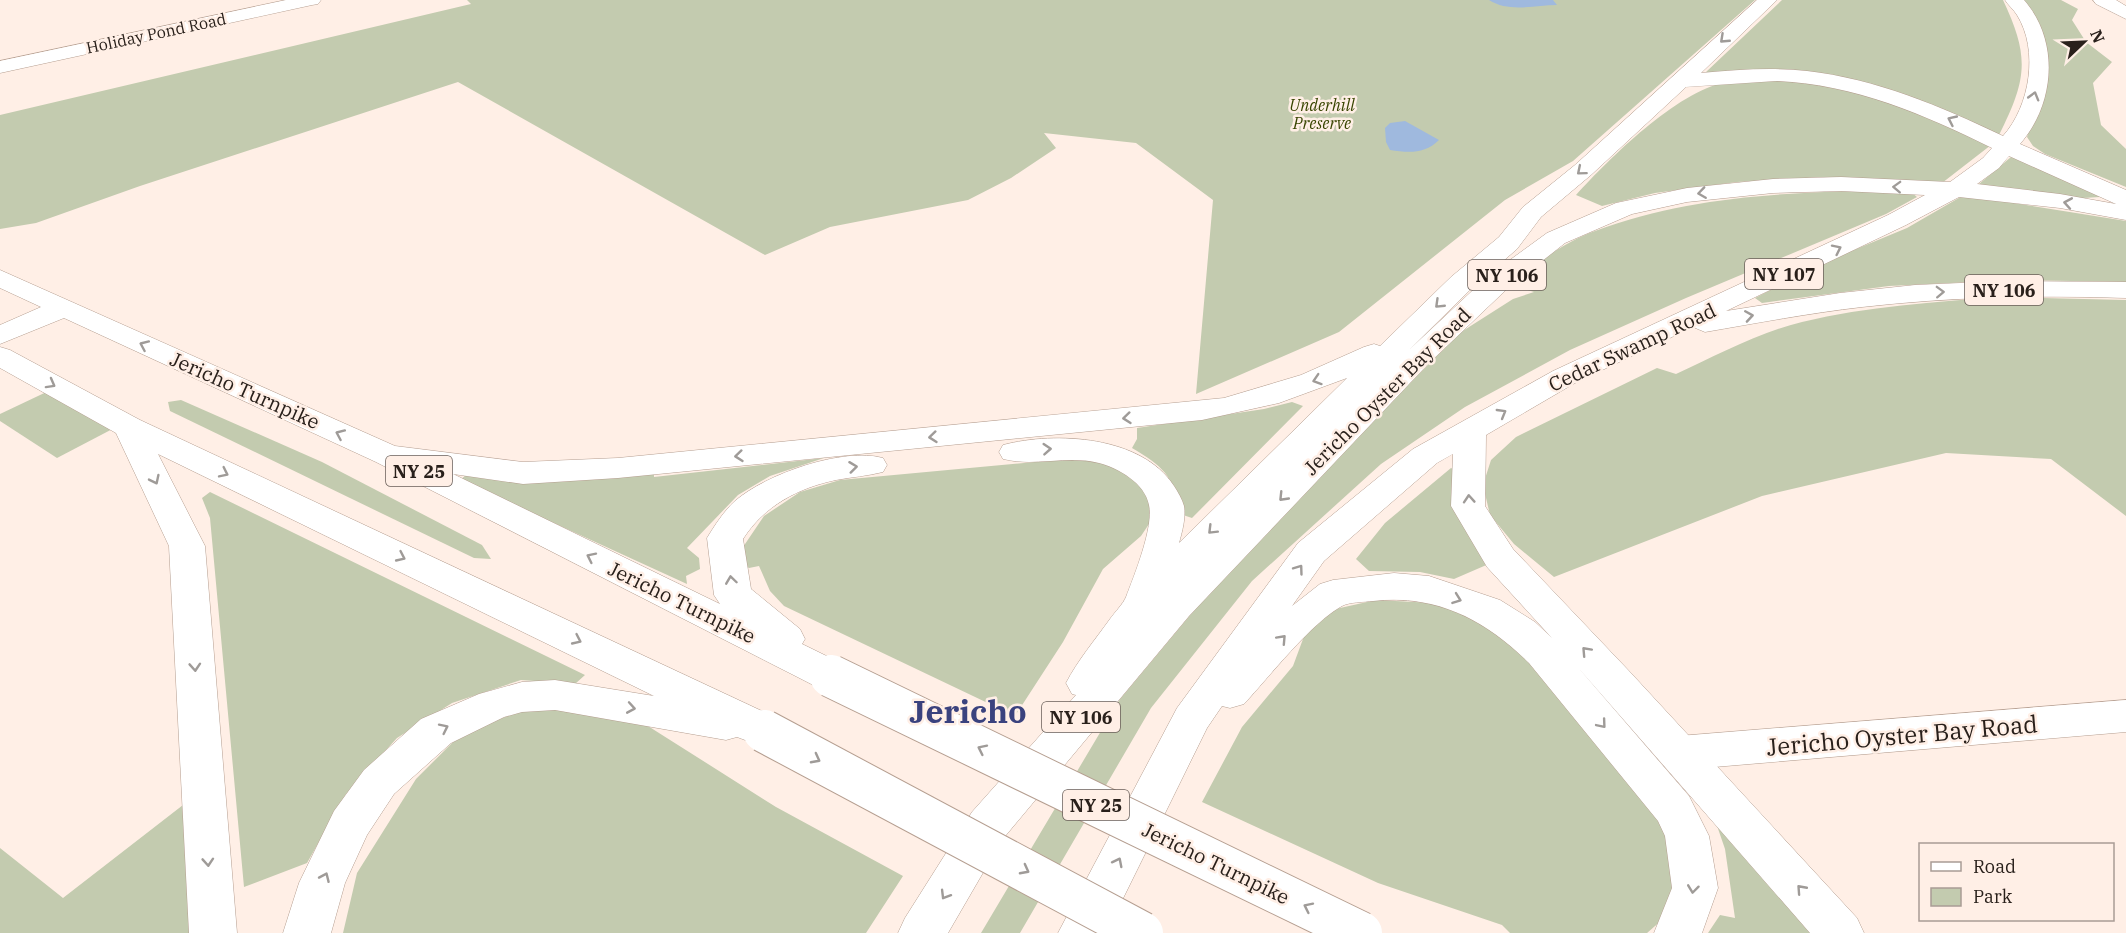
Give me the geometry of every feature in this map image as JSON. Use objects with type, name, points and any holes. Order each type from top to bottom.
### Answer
[{"type":"main road","name":"Holiday Pond Road","points":[[0,67],[312,0]]},
{"type":"main road","points":[[987,827],[1143,601],[1407,335],[1461,283],[1508,243],[1532,212],[1583,170],[1768,0]]},
{"type":"main road","name":"Cedar Swamp Road","points":[[1191,719],[1311,552],[1425,456],[1564,377],[1898,220],[1955,189],[1991,163],[2021,129],[2036,90],[2040,60],[2035,36],[2026,14],[2014,0]]},
{"type":"main road","points":[[2102,0],[2126,13]]},
{"type":"main road","points":[[1680,81],[1770,74],[1845,83],[1914,103],[2056,170],[2126,199]]},
{"type":"main road","name":"Jericho Oyster Bay Road","points":[[987,827],[1192,590],[1418,358],[1498,282],[1556,238],[1625,208],[1727,189],[1841,184],[1955,189],[2060,201],[2126,213]]},
{"type":"main road","name":"Jericho Turnpike","points":[[0,278],[388,455],[831,676],[1361,933]]},
{"type":"main road","name":"NY 106","points":[[1670,329],[1882,296],[1915,293],[2063,288],[2126,290]]},
{"type":"main road","points":[[0,335],[63,308]]},
{"type":"main road","points":[[388,455],[523,473],[618,468],[1202,411],[1237,405],[1335,374],[1407,335]]},
{"type":"main road","points":[[0,356],[129,428],[765,731],[1142,933]]},
{"type":"main road","points":[[129,428],[187,546],[213,933]]},
{"type":"main road","points":[[1470,431],[1468,506],[1500,558],[1840,933]]},
{"type":"main road","points":[[831,676],[733,595],[725,538],[747,509],[792,481],[825,471],[1055,448],[1111,455],[1141,470],[1159,487],[1167,509],[1143,601]]},
{"type":"main road","points":[[1191,719],[1237,688],[1300,620],[1333,593],[1394,586],[1429,589],[1487,609],[1521,632],[1543,653],[1674,809],[1687,836],[1695,888],[1678,933]]},
{"type":"main road","points":[[308,933],[322,882],[350,824],[379,782],[436,731],[494,705],[522,696],[555,695],[765,731]]},
{"type":"main road","name":"Jericho Oyster Bay Road","points":[[1679,753],[2126,716]]},
{"type":"main road","name":"NY 106","points":[[1082,933],[1191,719]]},
{"type":"main road","name":"NY 106","points":[[922,933],[987,827]]},
{"type":"green space","name":"Underhill Preserve","points":[[467,0],[1755,0],[1573,161],[1505,200],[1339,332],[1196,394],[1213,200],[1136,143],[1044,133],[1056,148],[1011,178],[968,200],[830,227],[765,255],[458,82],[140,186],[36,223],[0,229],[0,115],[471,4]]},
{"type":"green space","points":[[1782,0],[2003,0],[2018,37],[2022,68],[2015,98],[1999,135],[1929,104],[1859,82],[1788,71],[1750,70],[1711,74],[1706,72]]},
{"type":"green space","points":[[2016,0],[2061,0],[2078,9],[2072,20],[2086,42],[2112,62],[2093,83],[2101,125],[2126,149],[2126,187],[2045,154],[2033,146],[2027,137],[2043,84]]},
{"type":"green space","points":[[1768,78],[1822,83],[1873,93],[1991,145],[1942,183],[1824,177],[1737,182],[1655,193],[1602,206],[1576,195],[1645,128],[1686,99],[1707,88],[1726,82]]},
{"type":"green space","points":[[2011,157],[2089,190],[2100,197],[2066,199],[1980,187],[1979,184]]},
{"type":"green space","points":[[1848,191],[1911,192],[1917,197],[1886,214],[1686,298],[1570,350],[1465,407],[1381,464],[1252,581],[1151,708],[1020,933],[981,933],[1120,699],[1226,572],[1458,334],[1513,299],[1534,292],[1509,284],[1539,261],[1572,241],[1595,231],[1657,212],[1720,200]]},
{"type":"green space","points":[[1964,195],[2126,221],[2126,282],[2012,280],[1889,286],[1762,303],[1755,298],[1820,264],[1907,228]]},
{"type":"green space","points":[[2001,297],[2126,300],[2126,516],[2051,459],[1946,453],[1762,496],[1554,577],[1514,544],[1490,515],[1483,485],[1491,460],[1516,437],[1657,368],[1676,374],[1738,345],[1802,322],[1901,305]]},
{"type":"green space","points":[[57,387],[122,424],[57,458],[0,421],[0,414]]},
{"type":"green space","points":[[181,400],[322,462],[482,545],[491,559],[474,558],[170,411],[168,402]]},
{"type":"green space","points":[[1292,402],[1303,406],[1192,518],[1180,514],[1171,481],[1160,467],[1132,448],[1137,439],[1137,428],[1264,409]]},
{"type":"green space","points":[[824,458],[770,476],[738,495],[687,548],[699,558],[700,569],[686,576],[687,584],[460,480],[466,475],[654,473],[654,477]]},
{"type":"green space","points":[[1077,458],[1112,464],[1136,474],[1157,512],[1141,536],[1103,569],[1063,642],[1015,716],[784,606],[770,591],[759,566],[749,568],[742,564],[743,547],[764,516],[800,492],[840,480]]},
{"type":"green space","points":[[1451,468],[1462,473],[1491,563],[1454,579],[1420,572],[1369,571],[1356,559],[1385,523]]},
{"type":"green space","points":[[210,492],[585,675],[575,684],[521,680],[452,703],[397,738],[346,794],[307,863],[244,887],[210,518],[202,498]]},
{"type":"green space","points":[[1376,600],[1434,603],[1473,616],[1509,639],[1659,818],[1677,867],[1670,913],[1647,933],[1510,933],[1502,925],[1378,883],[1202,802],[1242,727],[1293,666],[1306,631],[1331,610]]},
{"type":"green space","points":[[533,707],[640,721],[776,807],[903,876],[866,933],[343,933],[357,873],[416,779],[463,732]]},
{"type":"green space","points":[[183,805],[191,933],[0,933],[0,848],[63,898]]},
{"type":"green space","points":[[1714,817],[1818,933],[1708,933],[1720,915],[1735,918],[1725,849]]},
{"type":"water","points":[[1489,0],[1553,0],[1557,5],[1514,7]]},
{"type":"water","points":[[1405,121],[1439,140],[1422,150],[1404,152],[1390,150],[1386,142],[1385,128],[1390,123]]},
{"type":"district","name":"Jericho","points":[[968,711]]}]
